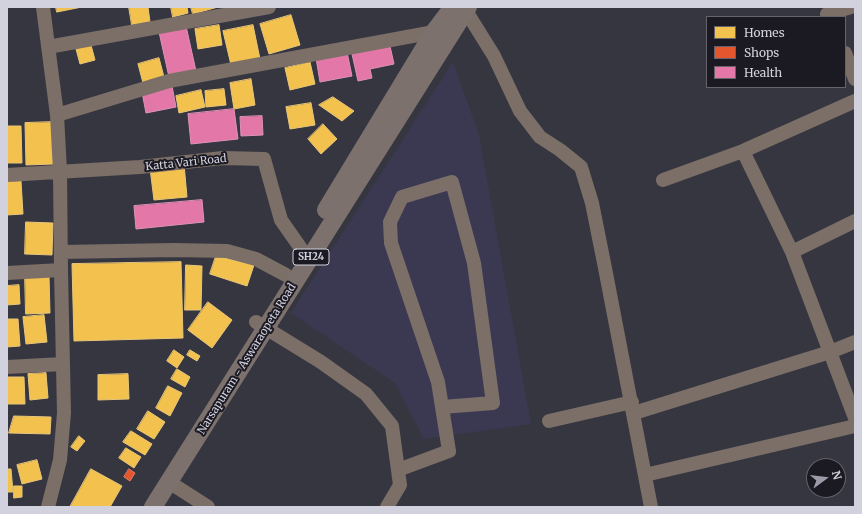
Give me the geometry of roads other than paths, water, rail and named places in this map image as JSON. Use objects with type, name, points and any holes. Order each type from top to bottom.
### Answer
[{"type":"main road","name":"Narsapuram - Aswaraopeta Road","points":[[261,325],[286,275],[434,32],[462,8]]},
{"type":"main road","name":"Narsapuram - Aswaraopeta Road","points":[[140,507],[159,492],[261,325],[462,8]]},
{"type":"street","points":[[43,7],[57,115],[60,171],[64,412],[60,460],[48,507]]},
{"type":"street","points":[[48,47],[269,7]]},
{"type":"street","points":[[825,13],[851,7]]},
{"type":"street","points":[[462,8],[494,56],[520,111],[540,137],[560,150],[581,167],[592,204],[633,407],[651,507]]},
{"type":"street","points":[[57,115],[169,81],[434,32]]},
{"type":"street","points":[[846,56],[855,79]]},
{"type":"street","points":[[663,180],[743,151],[855,101]]},
{"type":"street","points":[[743,151],[792,252],[855,418]]},
{"type":"street","name":"Katta Vari Road","points":[[7,175],[140,167],[223,158],[264,159],[281,220],[302,250]]},
{"type":"street","points":[[398,470],[449,451],[438,382],[397,264],[391,243],[390,222],[402,197],[452,182],[474,263],[493,403],[442,407]]},
{"type":"street","points":[[792,252],[855,221]]},
{"type":"street","points":[[61,252],[174,250],[227,251],[256,259],[286,275]]},
{"type":"street","points":[[7,273],[61,270]]},
{"type":"street","points":[[261,325],[321,362],[366,394],[392,426],[400,485],[387,507]]},
{"type":"street","points":[[549,421],[633,407],[830,352],[855,342]]},
{"type":"street","points":[[7,367],[63,364]]},
{"type":"street","points":[[645,475],[855,426]]},
{"type":"street","points":[[159,492],[208,507]]}]
